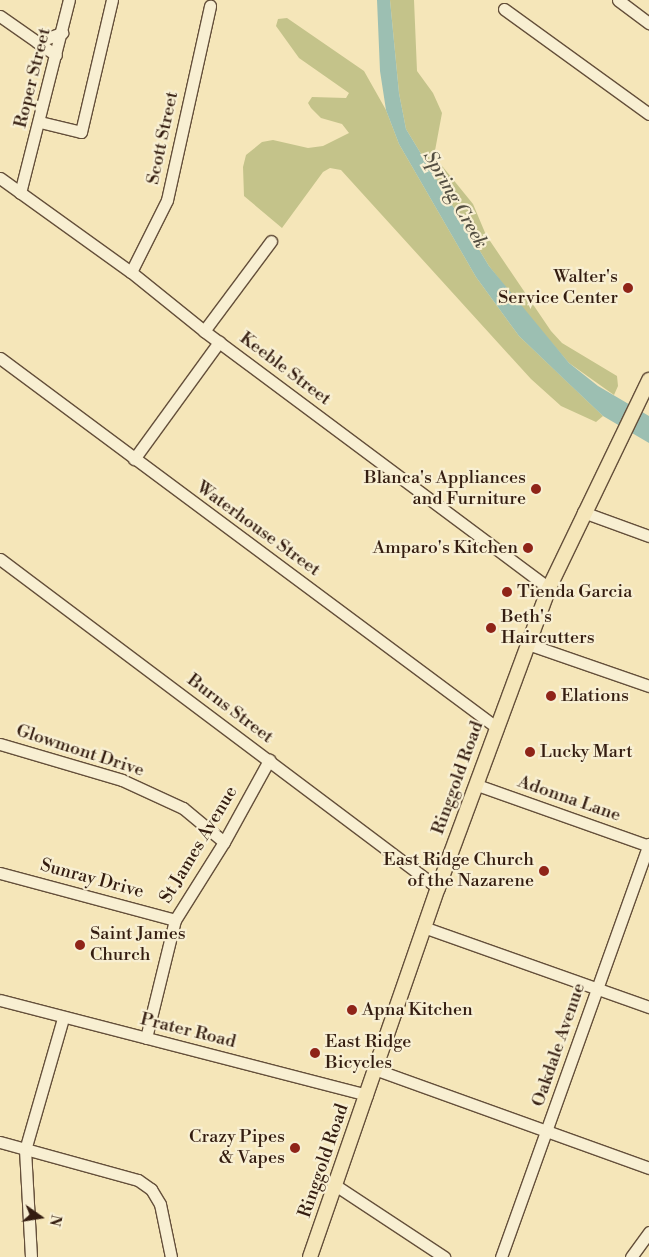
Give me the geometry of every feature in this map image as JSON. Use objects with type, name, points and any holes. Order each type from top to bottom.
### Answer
[{"type":"main road","name":"Ringgold Road","points":[[310,1257],[377,1070],[438,888],[549,588],[583,512],[649,380]]},
{"type":"street","name":"Roper Street","points":[[20,192],[40,122],[69,0]]},
{"type":"street","points":[[40,122],[81,132],[112,0]]},
{"type":"street","points":[[618,0],[649,23]]},
{"type":"street","name":"Scott Street","points":[[131,272],[167,200],[210,6]]},
{"type":"street","points":[[504,8],[649,114]]},
{"type":"street","points":[[0,16],[56,55]]},
{"type":"street","points":[[37,42],[62,33]]},
{"type":"street","name":"Keeble Street","points":[[0,178],[131,272],[204,331],[549,588]]},
{"type":"street","points":[[204,331],[271,241]]},
{"type":"street","points":[[134,459],[219,342]]},
{"type":"street","name":"Waterhouse Street","points":[[0,358],[496,727]]},
{"type":"street","points":[[583,512],[649,536]]},
{"type":"street","name":"Burns Street","points":[[0,559],[438,888]]},
{"type":"street","points":[[528,644],[649,686]]},
{"type":"street","name":"Glowmont Drive","points":[[0,744],[122,780],[183,808],[224,842]]},
{"type":"street","name":"St James Avenue","points":[[146,1038],[175,920],[224,842],[269,760]]},
{"type":"street","name":"Adonna Lane","points":[[476,786],[649,845]]},
{"type":"street","name":"Oakdale Avenue","points":[[501,1257],[649,845]]},
{"type":"street","name":"Sunray Drive","points":[[0,873],[175,920]]},
{"type":"street","points":[[426,928],[649,1007]]},
{"type":"street","name":"Prater Road","points":[[0,1000],[63,1018],[367,1094]]},
{"type":"street","points":[[31,1257],[25,1150],[63,1018]]},
{"type":"street","points":[[377,1070],[649,1168]]},
{"type":"street","points":[[0,1142],[138,1180],[151,1189],[167,1225],[171,1257]]},
{"type":"street","points":[[335,1185],[444,1257]]},
{"type":"street","points":[[631,1257],[649,1232]]},
{"type":"shaded area","points":[[377,0],[390,0],[399,93],[406,129],[489,266],[569,363],[598,386],[649,416],[649,443],[603,416],[519,336],[476,277],[399,144],[386,110],[380,71]]},
{"type":"shaded area","points":[[390,0],[414,0],[417,71],[433,93],[442,113],[434,156],[473,204],[486,235],[551,331],[562,343],[617,376],[618,386],[614,395],[569,363],[489,266],[406,129],[399,93]]},
{"type":"shaded area","points":[[287,18],[364,71],[386,110],[399,144],[476,277],[519,336],[603,416],[596,422],[561,406],[531,379],[341,170],[330,168],[323,172],[282,228],[244,196],[243,167],[246,155],[262,142],[273,140],[308,148],[323,146],[349,133],[342,124],[321,118],[308,103],[312,97],[346,98],[349,93],[299,58],[276,26],[278,19]]},
{"type":"place","name":"Walter's Service Center","points":[[628,288]]},
{"type":"place","name":"Blanca's Appliances and Furniture","points":[[536,489]]},
{"type":"place","name":"Amparo's Kitchen","points":[[528,548]]},
{"type":"place","name":"Tienda Garcia","points":[[507,592]]},
{"type":"place","name":"Beth's Haircutters","points":[[491,628]]},
{"type":"place","name":"Elations","points":[[551,696]]},
{"type":"place","name":"Lucky Mart","points":[[530,752]]},
{"type":"place","name":"East Ridge Church of the Nazarene","points":[[544,871]]},
{"type":"place","name":"Saint James Church","points":[[80,945]]},
{"type":"place","name":"Apna Kitchen","points":[[352,1010]]},
{"type":"place","name":"East Ridge Bicycles","points":[[315,1053]]},
{"type":"place","name":"Crazy Pipes & Vapes","points":[[295,1148]]},
{"type":"water label","name":"Spring Creek","points":[[455,200]]}]
